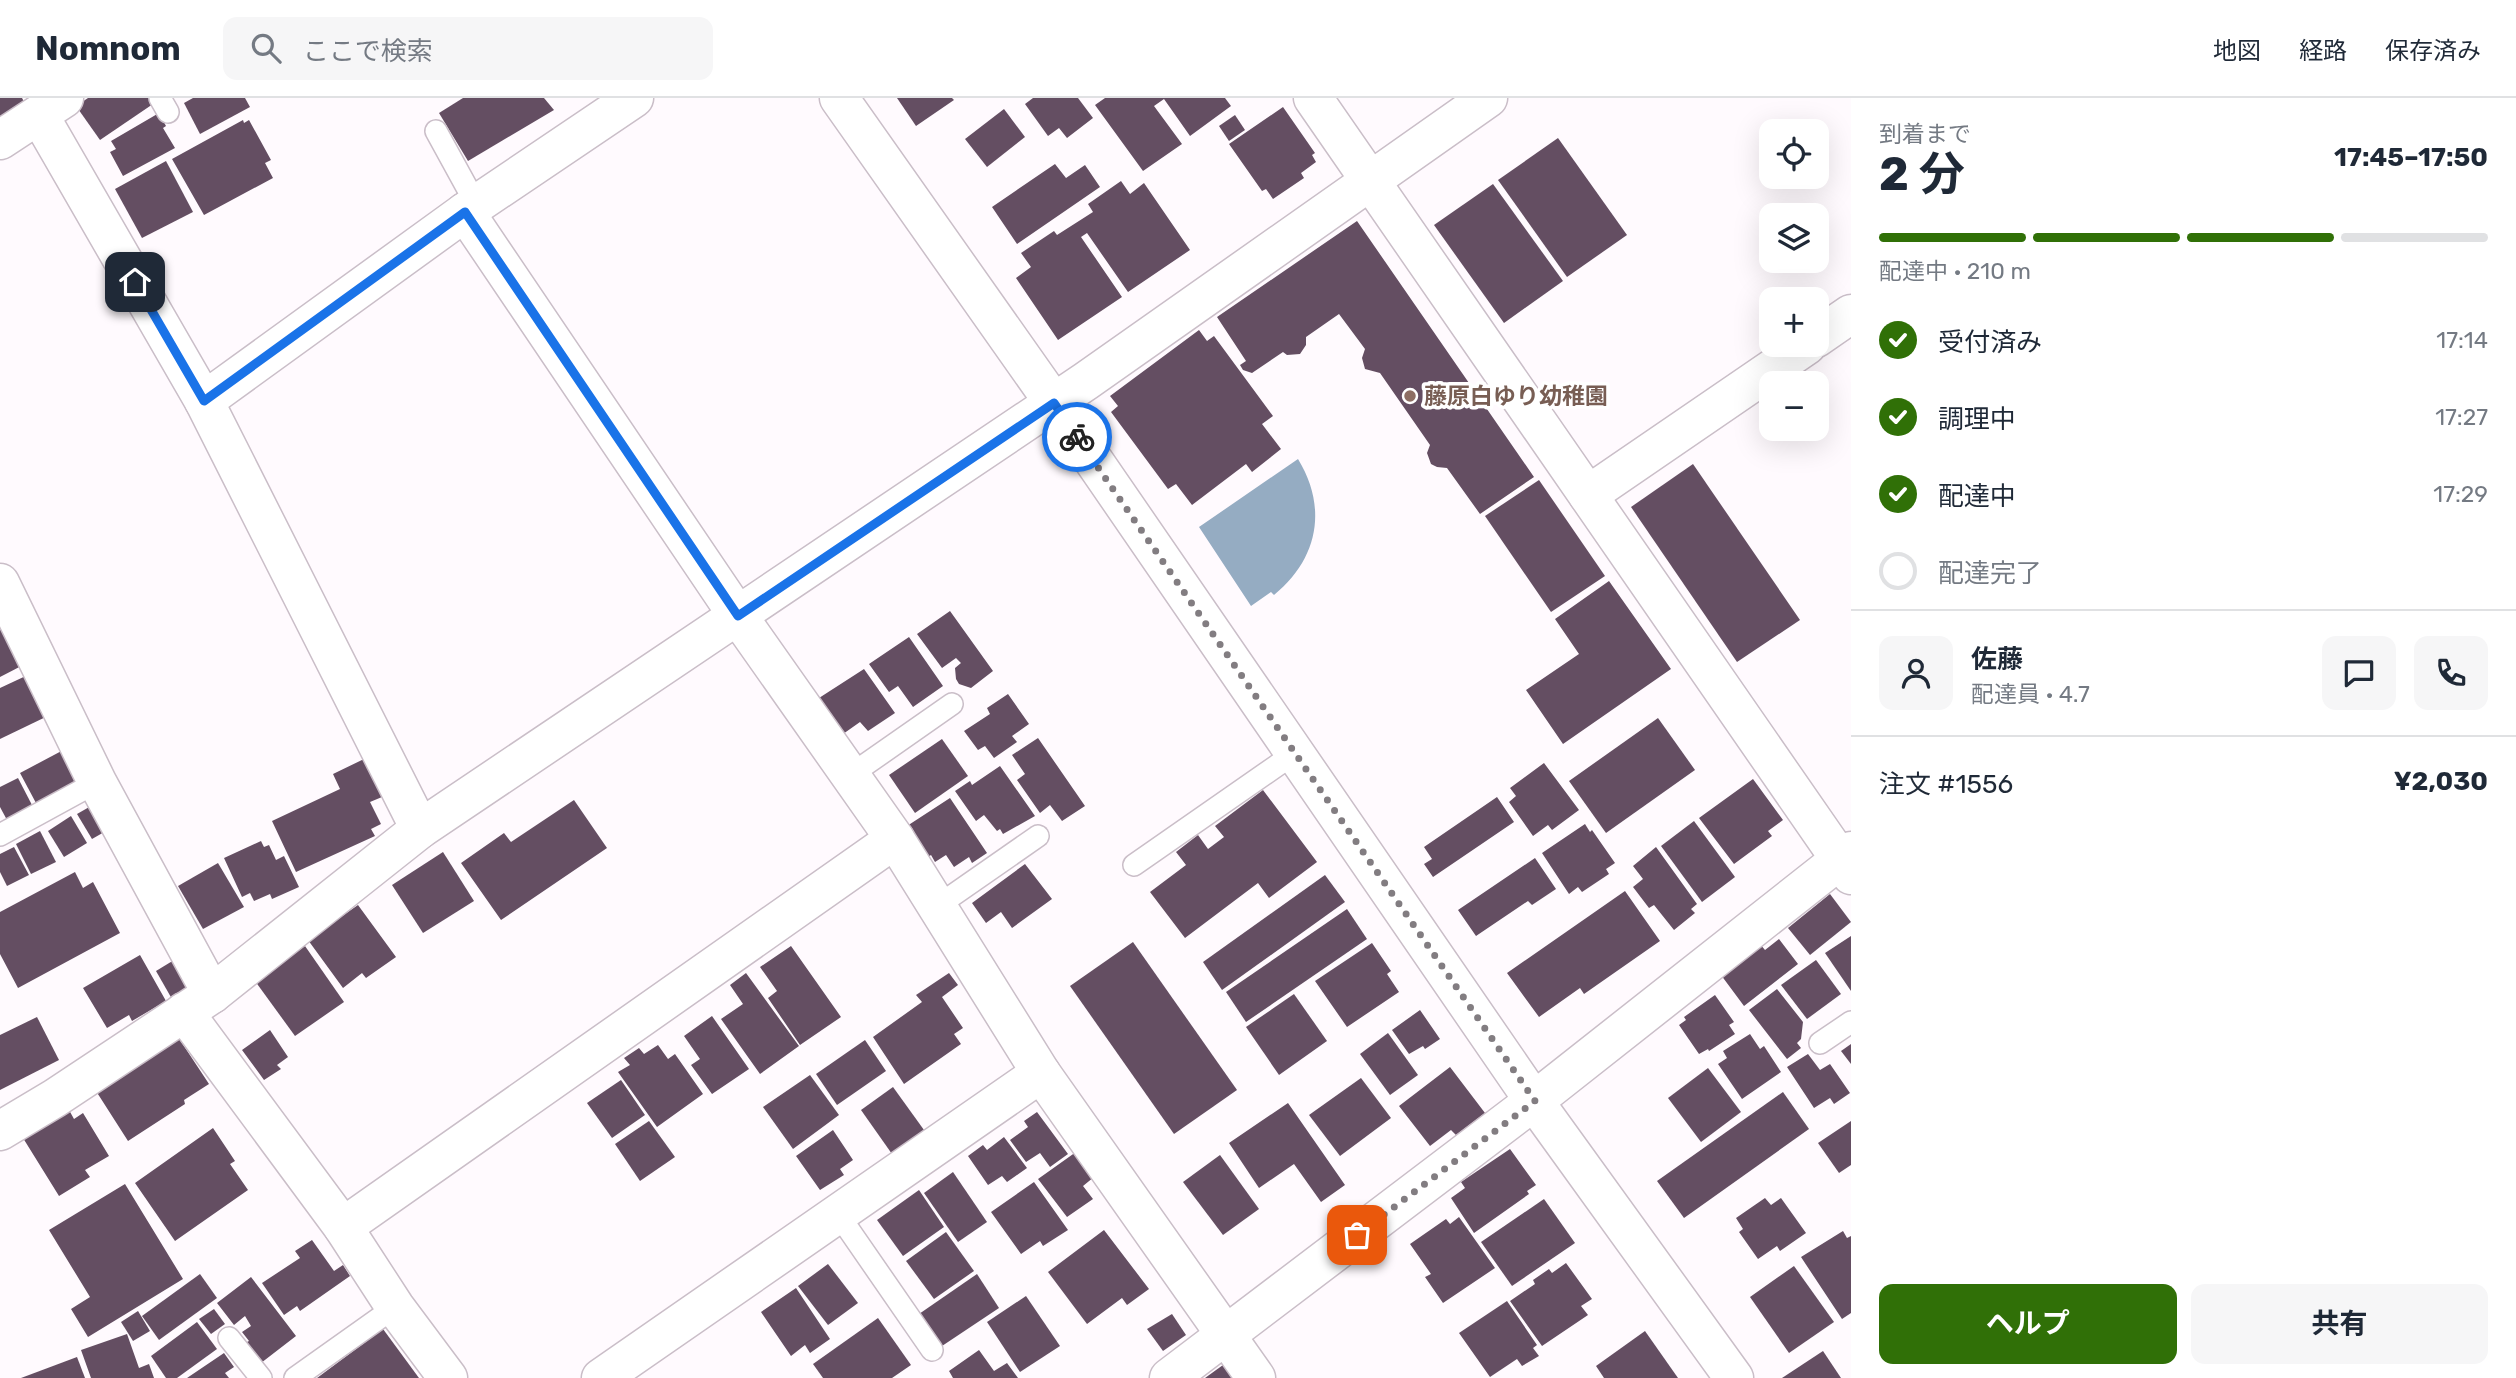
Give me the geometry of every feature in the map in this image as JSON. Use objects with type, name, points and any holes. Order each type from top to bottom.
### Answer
[{"type":"street","points":[[204,401],[471,208],[634,98]]},
{"type":"street","points":[[839,98],[1054,403],[1721,1373]]},
{"type":"street","points":[[1169,1378],[1847,862],[1313,98]]},
{"type":"street","points":[[0,1131],[55,1098],[198,1003],[420,828],[1054,403],[1488,98]]},
{"type":"street","points":[[0,140],[51,107],[204,401],[420,828]]},
{"type":"street","points":[[471,208],[738,616],[895,839],[1041,1073],[1256,1378]]},
{"type":"street","points":[[1829,329],[1851,314]]},
{"type":"street","points":[[1588,495],[1789,357]]},
{"type":"street","points":[[0,583],[97,782],[198,1003],[395,1307],[448,1378]]},
{"type":"street","points":[[343,1227],[895,839]]},
{"type":"street","points":[[601,1378],[1041,1073]]},
{"type":"lane","points":[[436,131],[471,208]]},
{"type":"lane","points":[[849,776],[952,704]]},
{"type":"lane","points":[[1135,865],[1295,753]]},
{"type":"lane","points":[[0,835],[97,782]]},
{"type":"lane","points":[[936,907],[1038,836]]},
{"type":"lane","points":[[1820,1043],[1851,1022]]},
{"type":"lane","points":[[838,1214],[932,1350]]},
{"type":"lane","points":[[295,1378],[395,1307]]},
{"type":"lane","points":[[229,1338],[261,1378]]},
{"type":"water","points":[[1298,459],[1313,496],[1314,532],[1309,549],[1289,581],[1274,595],[1271,592],[1251,606],[1199,527]]},
{"type":"building","points":[[0,98],[22,98],[27,107],[0,123]]},
{"type":"building","points":[[88,98],[149,98],[153,104],[100,140],[76,106]]},
{"type":"building","points":[[193,98],[245,98],[250,107],[200,134],[184,103]]},
{"type":"building","points":[[463,98],[544,98],[554,110],[468,161],[439,113]]},
{"type":"building","points":[[897,98],[952,98],[954,100],[916,126]]},
{"type":"building","points":[[1033,98],[1078,98],[1093,118],[1067,138],[1059,128],[1048,136],[1025,104]]},
{"type":"building","points":[[1105,98],[1225,98],[1231,106],[1190,136],[1164,99],[1154,106],[1182,144],[1143,171],[1095,105]]},
{"type":"building","points":[[1283,107],[1315,153],[1312,155],[1316,162],[1301,173],[1304,178],[1273,199],[1266,189],[1262,191],[1229,144]]},
{"type":"building","points":[[1004,109],[1025,137],[987,167],[965,139]]},
{"type":"building","points":[[159,113],[166,126],[163,128],[175,148],[123,176],[110,152],[116,149],[111,141]]},
{"type":"building","points":[[1235,115],[1245,130],[1229,141],[1219,126]]},
{"type":"building","points":[[243,120],[244,123],[249,120],[271,160],[265,163],[273,178],[204,215],[172,159]]},
{"type":"building","points":[[1558,138],[1627,235],[1567,277],[1498,180]]},
{"type":"building","points":[[166,161],[193,212],[142,238],[115,189]]},
{"type":"building","points":[[1055,164],[1066,178],[1085,165],[1100,187],[1017,244],[992,207]]},
{"type":"building","points":[[1121,181],[1130,194],[1144,183],[1190,250],[1128,292],[1087,233],[1081,237],[1122,297],[1058,340],[1016,278],[1031,267],[1021,253],[1054,231],[1057,235],[1093,212],[1088,204]]},
{"type":"building","points":[[1493,184],[1563,281],[1504,323],[1434,225]]},
{"type":"building","points":[[1357,221],[1534,477],[1480,514],[1447,468],[1431,464],[1427,453],[1430,445],[1380,373],[1365,369],[1362,358],[1365,349],[1339,314],[1306,337],[1306,345],[1300,354],[1287,355],[1283,352],[1252,373],[1243,370],[1240,365],[1246,361],[1217,317]]},
{"type":"building","points":[[1199,330],[1207,341],[1214,336],[1273,416],[1262,424],[1281,449],[1252,472],[1246,464],[1192,505],[1176,484],[1168,489],[1111,412],[1118,406],[1110,396]]},
{"type":"building","points":[[1693,464],[1800,620],[1737,662],[1631,507]]},
{"type":"building","points":[[1539,480],[1605,576],[1551,612],[1485,516]]},
{"type":"building","points":[[1609,581],[1671,669],[1563,744],[1526,690],[1579,654],[1555,619]]},
{"type":"building","points":[[950,611],[993,671],[971,688],[959,684],[956,679],[955,668],[961,663],[956,658],[942,668],[917,634]]},
{"type":"building","points":[[10,624],[29,662],[0,677],[0,628]]},
{"type":"building","points":[[909,637],[943,686],[913,707],[898,686],[889,692],[869,664]]},
{"type":"building","points":[[864,669],[895,713],[868,731],[860,722],[843,734],[819,698]]},
{"type":"building","points":[[30,674],[54,713],[0,739],[0,688]]},
{"type":"building","points":[[1008,694],[1029,724],[1012,736],[1017,742],[994,758],[985,746],[978,750],[964,731],[990,714],[987,708]]},
{"type":"building","points":[[1658,718],[1695,770],[1606,833],[1569,781]]},
{"type":"building","points":[[1038,738],[1085,806],[1062,821],[1050,805],[1040,813],[1017,780],[1025,774],[1012,755]]},
{"type":"building","points":[[942,739],[968,776],[915,813],[889,775]]},
{"type":"building","points":[[69,747],[85,777],[36,803],[20,773]]},
{"type":"building","points":[[364,759],[382,797],[370,802],[381,824],[371,829],[375,836],[296,872],[272,821],[340,789],[333,774]]},
{"type":"building","points":[[1544,763],[1579,810],[1552,830],[1548,825],[1533,836],[1509,802],[1516,796],[1510,788]]},
{"type":"building","points":[[1000,766],[1035,816],[1003,834],[1000,829],[997,831],[984,815],[976,821],[955,791],[970,781],[972,785]]},
{"type":"building","points":[[18,778],[33,807],[7,820],[0,807],[0,787]]},
{"type":"building","points":[[1753,779],[1783,820],[1768,831],[1772,836],[1734,864],[1699,818]]},
{"type":"building","points":[[1263,790],[1317,862],[1269,898],[1258,883],[1185,938],[1150,892],[1186,865],[1176,852],[1198,835],[1208,849],[1224,837],[1215,826]]},
{"type":"building","points":[[1497,797],[1514,822],[1433,877],[1424,864],[1432,859],[1424,847]]},
{"type":"building","points":[[950,798],[987,853],[972,863],[969,857],[954,867],[946,855],[935,862],[931,855],[928,857],[907,826]]},
{"type":"building","points":[[574,800],[607,848],[501,920],[461,863],[504,833],[511,842]]},
{"type":"building","points":[[98,802],[113,827],[92,839],[77,814]]},
{"type":"building","points":[[71,816],[87,843],[64,857],[48,831]]},
{"type":"building","points":[[1694,821],[1735,877],[1702,902],[1661,846]]},
{"type":"building","points":[[1585,824],[1615,863],[1606,869],[1609,874],[1582,892],[1578,887],[1569,894],[1542,853]]},
{"type":"building","points":[[40,831],[56,862],[31,874],[16,844]]},
{"type":"building","points":[[261,841],[264,847],[269,845],[276,860],[284,856],[299,887],[272,899],[270,894],[254,901],[250,893],[242,897],[224,858]]},
{"type":"building","points":[[14,847],[29,875],[7,886],[0,872],[0,854]]},
{"type":"building","points":[[1656,847],[1697,904],[1691,909],[1695,913],[1674,930],[1654,905],[1649,908],[1633,887],[1643,879],[1633,866]]},
{"type":"building","points":[[443,852],[474,901],[423,933],[392,885]]},
{"type":"building","points":[[1535,858],[1556,889],[1532,905],[1528,901],[1476,936],[1458,910]]},
{"type":"building","points":[[218,863],[244,907],[203,929],[178,886]]},
{"type":"building","points":[[1025,864],[1052,899],[1012,928],[1001,912],[986,923],[972,903]]},
{"type":"building","points":[[75,872],[83,888],[93,882],[120,933],[18,988],[0,954],[0,912]]},
{"type":"building","points":[[1325,875],[1345,902],[1222,990],[1203,962]]},
{"type":"building","points":[[1625,891],[1660,941],[1584,994],[1580,988],[1539,1017],[1507,973]]},
{"type":"building","points":[[1830,894],[1851,922],[1810,955],[1788,928]]},
{"type":"building","points":[[358,905],[396,957],[366,978],[362,973],[343,988],[308,940]]},
{"type":"building","points":[[1347,909],[1367,939],[1246,1022],[1226,992]]},
{"type":"building","points":[[1851,936],[1851,991],[1825,953]]},
{"type":"building","points":[[1779,939],[1798,964],[1744,1006],[1721,975],[1760,944],[1765,950]]},
{"type":"building","points":[[1133,942],[1237,1090],[1174,1134],[1070,986]]},
{"type":"building","points":[[1372,943],[1391,971],[1387,974],[1399,992],[1347,1027],[1315,981]]},
{"type":"building","points":[[305,946],[344,1002],[295,1036],[255,981]]},
{"type":"building","points":[[791,946],[841,1017],[800,1045],[768,998],[777,991],[760,967]]},
{"type":"building","points":[[140,955],[166,1001],[132,1021],[129,1015],[107,1028],[83,988]]},
{"type":"building","points":[[179,957],[196,986],[172,999],[156,971]]},
{"type":"building","points":[[1816,960],[1841,994],[1807,1019],[1781,985]]},
{"type":"building","points":[[746,973],[799,1046],[760,1074],[721,1019],[743,1004],[730,985]]},
{"type":"building","points":[[949,973],[958,985],[942,997],[963,1028],[954,1034],[961,1044],[904,1084],[873,1037],[922,1002],[916,995]]},
{"type":"building","points":[[1777,989],[1803,1022],[1801,1039],[1797,1043],[1801,1048],[1787,1059],[1749,1010]]},
{"type":"building","points":[[1294,994],[1327,1041],[1279,1075],[1246,1027]]},
{"type":"building","points":[[1715,995],[1734,1022],[1729,1025],[1735,1034],[1709,1051],[1708,1049],[1699,1054],[1679,1025],[1686,1020],[1684,1017]]},
{"type":"building","points":[[1420,1010],[1440,1039],[1425,1049],[1423,1046],[1409,1054],[1392,1030]]},
{"type":"building","points":[[712,1016],[749,1069],[712,1094],[691,1065],[700,1059],[684,1036]]},
{"type":"building","points":[[37,1017],[59,1060],[0,1090],[0,1035]]},
{"type":"building","points":[[270,1030],[288,1057],[277,1065],[281,1069],[264,1080],[242,1050]]},
{"type":"building","points":[[1388,1033],[1418,1075],[1390,1095],[1360,1054]]},
{"type":"building","points":[[1750,1034],[1760,1049],[1764,1046],[1781,1072],[1742,1099],[1718,1064],[1727,1058],[1723,1051]]},
{"type":"building","points":[[178,1037],[209,1084],[184,1100],[185,1104],[128,1141],[96,1091]]},
{"type":"building","points":[[865,1040],[886,1071],[837,1105],[816,1074]]},
{"type":"building","points":[[1851,1044],[1851,1064],[1841,1051]]},
{"type":"building","points":[[658,1045],[668,1059],[675,1054],[703,1094],[657,1127],[618,1072],[630,1065],[624,1058],[639,1048],[644,1054]]},
{"type":"building","points":[[1808,1054],[1820,1070],[1830,1064],[1850,1093],[1834,1104],[1830,1098],[1814,1108],[1787,1067]]},
{"type":"building","points":[[1450,1067],[1485,1113],[1456,1135],[1451,1130],[1430,1146],[1399,1106]]},
{"type":"building","points":[[1708,1068],[1741,1112],[1701,1142],[1668,1098]]},
{"type":"building","points":[[810,1075],[839,1115],[793,1149],[763,1107]]},
{"type":"building","points":[[1361,1078],[1391,1118],[1340,1156],[1309,1115]]},
{"type":"building","points":[[621,1080],[645,1115],[612,1138],[587,1103]]},
{"type":"building","points":[[893,1087],[924,1130],[892,1154],[861,1110]]},
{"type":"building","points":[[1783,1092],[1809,1129],[1684,1218],[1657,1181]]},
{"type":"building","points":[[1288,1103],[1345,1185],[1321,1202],[1294,1164],[1259,1188],[1229,1143]]},
{"type":"building","points":[[69,1110],[74,1119],[83,1113],[109,1156],[85,1170],[90,1177],[59,1196],[23,1138]]},
{"type":"building","points":[[1037,1112],[1068,1154],[1050,1167],[1040,1153],[1026,1162],[1010,1140],[1028,1127],[1024,1121]]},
{"type":"building","points":[[649,1121],[675,1157],[640,1181],[615,1144]]},
{"type":"building","points":[[1851,1121],[1851,1165],[1839,1173],[1818,1143]]},
{"type":"building","points":[[213,1128],[235,1161],[230,1164],[248,1190],[175,1241],[135,1183]]},
{"type":"building","points":[[833,1130],[853,1160],[840,1169],[844,1175],[820,1190],[796,1156]]},
{"type":"building","points":[[1004,1137],[1027,1168],[1007,1182],[1002,1176],[988,1185],[968,1156],[983,1145],[987,1150]]},
{"type":"building","points":[[1510,1149],[1536,1185],[1527,1191],[1529,1194],[1474,1233],[1451,1198],[1465,1188],[1461,1182]]},
{"type":"building","points":[[1076,1152],[1094,1177],[1083,1186],[1093,1199],[1067,1217],[1038,1179]]},
{"type":"building","points":[[1220,1155],[1259,1209],[1223,1235],[1183,1182]]},
{"type":"building","points":[[953,1172],[987,1222],[958,1242],[924,1193]]},
{"type":"building","points":[[1034,1182],[1068,1230],[1043,1246],[1040,1241],[1021,1254],[991,1212]]},
{"type":"building","points":[[125,1184],[183,1279],[88,1337],[71,1309],[90,1297],[49,1230]]},
{"type":"building","points":[[919,1190],[944,1227],[903,1256],[877,1220]]},
{"type":"building","points":[[1765,1198],[1771,1205],[1781,1198],[1806,1233],[1780,1251],[1777,1246],[1758,1259],[1739,1232],[1743,1229],[1736,1218]]},
{"type":"building","points":[[1544,1199],[1575,1243],[1512,1286],[1481,1242]]},
{"type":"building","points":[[1459,1217],[1495,1268],[1443,1303],[1425,1277],[1431,1274],[1410,1244],[1446,1219],[1450,1224]]},
{"type":"building","points":[[1104,1230],[1149,1289],[1127,1305],[1122,1298],[1087,1324],[1048,1272]]},
{"type":"building","points":[[1843,1231],[1847,1238],[1851,1236],[1851,1313],[1842,1319],[1801,1257]]},
{"type":"building","points":[[946,1232],[974,1271],[934,1299],[906,1261]]},
{"type":"building","points":[[312,1240],[334,1271],[343,1265],[350,1276],[300,1311],[297,1306],[284,1315],[262,1283],[300,1258],[295,1251]]},
{"type":"building","points":[[1566,1263],[1592,1299],[1581,1306],[1588,1315],[1542,1346],[1510,1301],[1535,1284],[1533,1280],[1549,1269],[1552,1273]]},
{"type":"building","points":[[828,1264],[858,1303],[828,1325],[798,1286]]},
{"type":"building","points":[[1794,1266],[1834,1322],[1789,1353],[1750,1297]]},
{"type":"building","points":[[200,1274],[217,1298],[159,1340],[142,1316]]},
{"type":"building","points":[[977,1274],[999,1308],[942,1346],[919,1314]]},
{"type":"building","points":[[251,1277],[296,1336],[261,1363],[245,1343],[249,1341],[242,1332],[251,1326],[245,1316],[234,1325],[217,1303]]},
{"type":"building","points":[[796,1288],[830,1339],[810,1353],[805,1345],[791,1356],[761,1312]]},
{"type":"building","points":[[1026,1296],[1060,1346],[1020,1372],[987,1322]]},
{"type":"building","points":[[1507,1301],[1537,1345],[1533,1348],[1539,1356],[1522,1366],[1517,1359],[1490,1377],[1459,1333]]},
{"type":"building","points":[[214,1309],[225,1324],[211,1334],[199,1319]]},
{"type":"building","points":[[138,1311],[150,1331],[133,1341],[121,1322]]},
{"type":"building","points":[[1172,1314],[1186,1335],[1163,1351],[1147,1329]]},
{"type":"building","points":[[878,1318],[911,1365],[892,1378],[823,1378],[813,1364]]},
{"type":"building","points":[[197,1322],[217,1349],[177,1378],[166,1378],[151,1356]]},
{"type":"building","points":[[383,1329],[419,1378],[317,1378]]},
{"type":"building","points":[[1645,1331],[1678,1378],[1604,1378],[1596,1366]]},
{"type":"building","points":[[127,1334],[139,1368],[149,1364],[154,1378],[91,1378],[81,1350]]},
{"type":"building","points":[[979,1350],[994,1371],[1007,1363],[1018,1378],[953,1378],[949,1371]]},
{"type":"building","points":[[1823,1351],[1841,1378],[1782,1378]]},
{"type":"building","points":[[224,1353],[234,1367],[225,1373],[229,1378],[187,1378]]},
{"type":"building","points":[[77,1357],[85,1378],[21,1378]]},
{"type":"building","points":[[1223,1365],[1233,1378],[1205,1378]]},
{"type":"way so far","points":[[1077,437],[1535,1101],[1357,1235]]},
{"type":"place","name":"藤原白ゆり幼稚園","points":[[1410,396]]},
{"type":"route","points":[[135,282],[204,401],[465,212],[738,616],[1054,403],[1077,437]]}]
